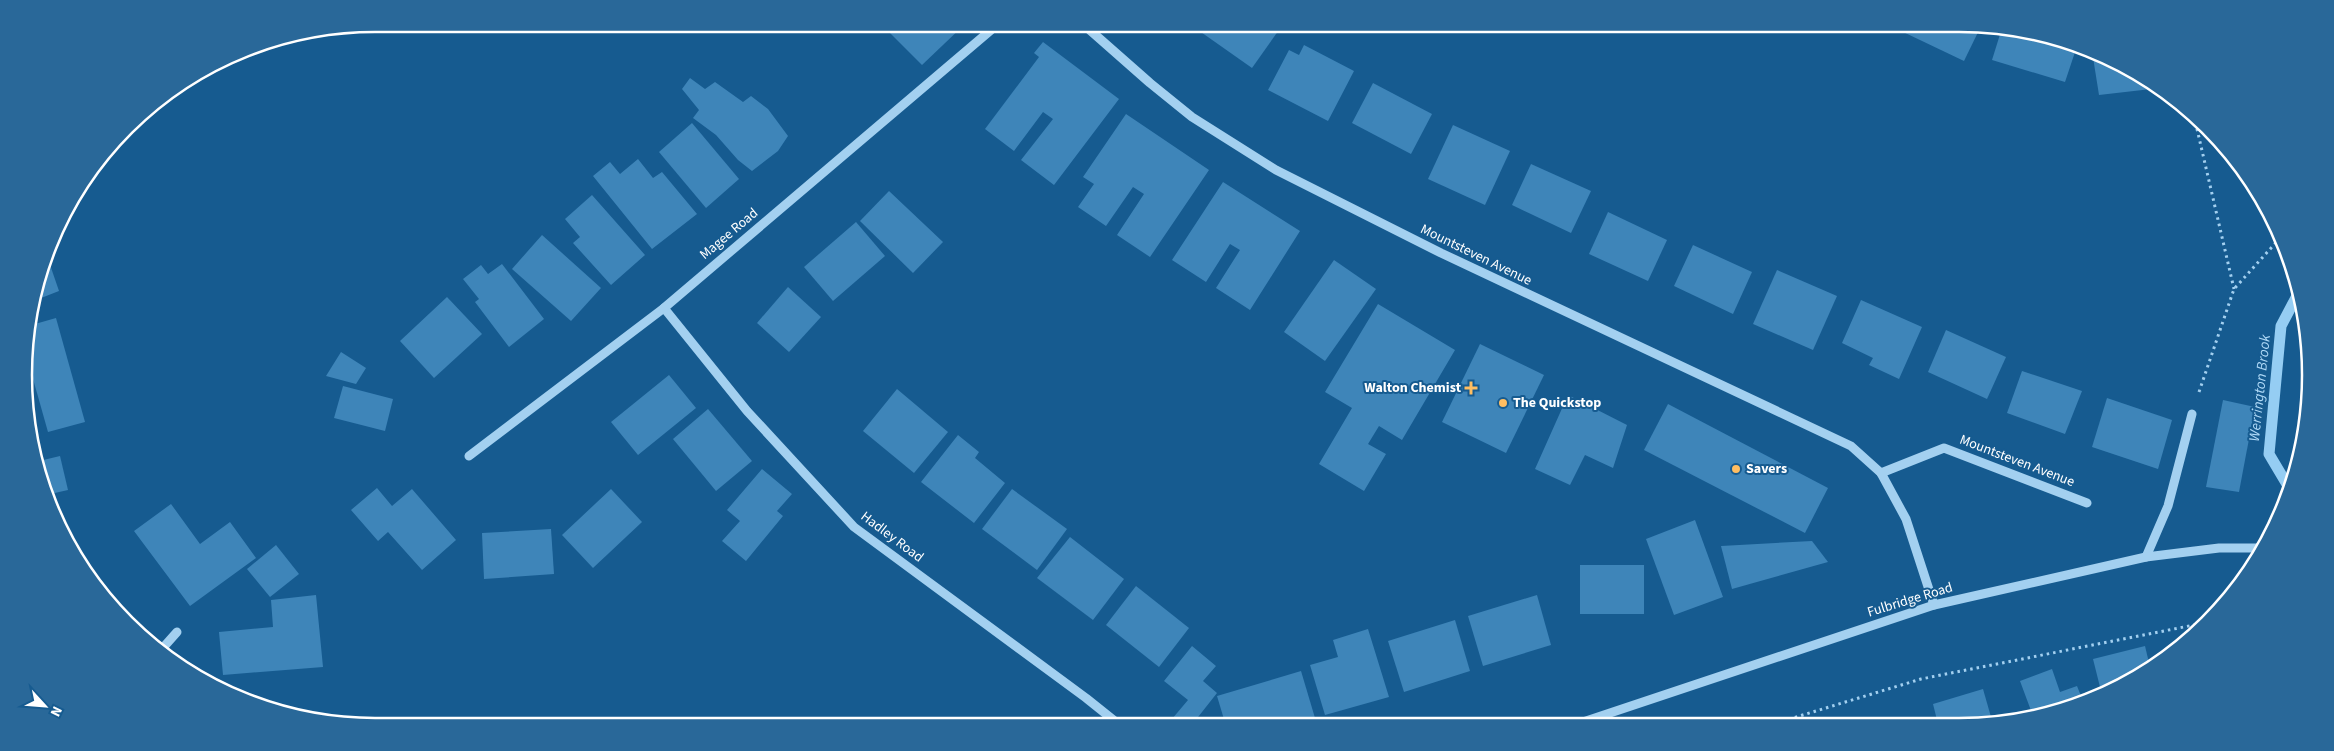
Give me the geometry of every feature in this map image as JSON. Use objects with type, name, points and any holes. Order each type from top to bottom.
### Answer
[{"type":"street","name":"Magee Road","points":[[469,456],[664,308],[989,32]]},
{"type":"street","name":"Mountsteven Avenue","points":[[1091,32],[1192,117],[1276,170],[1448,257],[1850,446],[1881,473],[1906,519],[1934,605]]},
{"type":"street","name":"Hadley Road","points":[[664,308],[747,411],[854,527],[1086,698],[1110,718]]},
{"type":"street","points":[[2146,557],[2168,506],[2192,414]]},
{"type":"street","name":"Mountsteven Avenue","points":[[1881,473],[1944,448],[2087,502]]},
{"type":"street","name":"Fulbridge Road","points":[[1595,718],[1934,605],[2146,557],[2219,548],[2255,548]]},
{"type":"street","points":[[165,646],[177,632]]},
{"type":"path","points":[[2197,129],[2234,289]]},
{"type":"path","points":[[2192,414],[2234,289],[2275,244]]},
{"type":"path","points":[[1793,718],[1921,679],[2193,625]]},
{"type":"building","points":[[889,32],[957,32],[922,65]]},
{"type":"building","points":[[1201,32],[1277,32],[1252,68]]},
{"type":"building","points":[[1903,32],[1978,33],[1964,61]]},
{"type":"building","points":[[2000,35],[2047,44],[2075,53],[2065,82],[1992,60]]},
{"type":"building","points":[[1043,42],[1119,99],[1054,185],[1021,160],[1053,119],[1043,112],[1014,151],[985,129],[1039,57],[1034,53]]},
{"type":"building","points":[[1304,45],[1354,71],[1328,121],[1268,90],[1289,50],[1299,55]]},
{"type":"building","points":[[2094,61],[2130,78],[2148,89],[2099,95]]},
{"type":"building","points":[[690,78],[705,89],[715,82],[743,102],[751,96],[768,109],[788,136],[778,151],[752,171],[738,160],[716,135],[693,118],[699,110],[682,89]]},
{"type":"building","points":[[1373,83],[1432,114],[1411,154],[1352,123]]},
{"type":"building","points":[[1126,114],[1209,170],[1150,257],[1117,235],[1144,194],[1133,187],[1106,226],[1078,207],[1094,184],[1083,177]]},
{"type":"building","points":[[692,123],[739,179],[706,208],[659,152]]},
{"type":"building","points":[[1453,125],[1510,151],[1485,205],[1428,179]]},
{"type":"building","points":[[638,159],[653,178],[662,172],[697,214],[652,249],[593,176],[610,162],[620,174]]},
{"type":"building","points":[[1531,164],[1591,191],[1571,233],[1512,205]]},
{"type":"building","points":[[1223,182],[1300,231],[1250,310],[1216,288],[1240,250],[1230,244],[1206,282],[1172,260]]},
{"type":"building","points":[[889,191],[943,242],[913,273],[860,221]]},
{"type":"building","points":[[592,195],[645,255],[611,285],[573,243],[580,237],[565,219]]},
{"type":"building","points":[[1608,212],[1667,240],[1648,281],[1589,254]]},
{"type":"building","points":[[856,222],[885,256],[833,301],[804,267]]},
{"type":"building","points":[[542,235],[601,288],[571,321],[512,269]]},
{"type":"building","points":[[1693,245],[1752,272],[1733,314],[1674,286]]},
{"type":"building","points":[[1334,260],[1376,289],[1325,361],[1284,332]]},
{"type":"building","points":[[502,264],[544,319],[509,347],[475,302],[479,299],[463,279],[481,265],[488,274]]},
{"type":"building","points":[[51,266],[59,291],[42,298]]},
{"type":"building","points":[[1777,270],[1837,296],[1813,350],[1753,324]]},
{"type":"building","points":[[788,287],[821,317],[789,352],[757,323]]},
{"type":"building","points":[[447,297],[482,334],[434,378],[400,341]]},
{"type":"building","points":[[1861,300],[1922,327],[1899,379],[1869,365],[1873,358],[1842,343]]},
{"type":"building","points":[[1378,304],[1455,350],[1402,440],[1379,426],[1368,444],[1386,454],[1364,491],[1319,464],[1352,408],[1325,392]]},
{"type":"building","points":[[56,318],[85,422],[48,432],[32,375],[36,324]]},
{"type":"building","points":[[1946,330],[2006,357],[1987,399],[1928,372]]},
{"type":"building","name":"The Quickstop","points":[[1480,344],[1544,375],[1506,453],[1442,422]]},
{"type":"building","points":[[341,352],[366,368],[356,384],[326,376]]},
{"type":"building","points":[[2022,371],[2082,391],[2065,434],[2007,413]]},
{"type":"building","points":[[669,375],[696,408],[638,455],[611,422]]},
{"type":"building","points":[[343,386],[393,399],[385,431],[334,418]]},
{"type":"building","points":[[897,389],[948,432],[914,473],[863,431]]},
{"type":"building","points":[[1568,395],[1627,425],[1613,468],[1585,455],[1570,485],[1535,469]]},
{"type":"building","points":[[2107,398],[2172,420],[2158,469],[2092,447]]},
{"type":"building","points":[[2223,400],[2255,407],[2239,492],[2206,487]]},
{"type":"building","name":"Savers","points":[[1668,404],[1828,488],[1805,533],[1644,450]]},
{"type":"building","points":[[708,409],[752,461],[716,491],[673,439]]},
{"type":"building","points":[[958,435],[979,452],[975,458],[1005,483],[974,523],[921,482]]},
{"type":"building","points":[[60,456],[68,490],[54,493],[43,460]]},
{"type":"building","points":[[762,469],[792,494],[777,511],[783,516],[746,561],[722,541],[740,521],[727,510]]},
{"type":"building","points":[[377,488],[392,506],[412,489],[456,540],[422,570],[388,532],[378,541],[351,510]]},
{"type":"building","points":[[611,489],[642,522],[593,568],[562,535]]},
{"type":"building","points":[[1012,489],[1067,529],[1037,570],[982,529]]},
{"type":"building","points":[[171,504],[200,544],[230,522],[256,558],[190,606],[134,531]]},
{"type":"building","points":[[1695,520],[1723,597],[1674,615],[1646,539]]},
{"type":"building","points":[[551,529],[554,574],[484,579],[482,533]]},
{"type":"building","points":[[1070,537],[1124,579],[1093,620],[1037,578]]},
{"type":"building","points":[[1812,541],[1828,562],[1732,589],[1721,546]]},
{"type":"building","points":[[276,545],[299,574],[270,597],[247,569]]},
{"type":"building","points":[[1580,565],[1644,565],[1644,614],[1580,614]]},
{"type":"building","points":[[1136,586],[1189,628],[1159,667],[1106,625]]},
{"type":"building","points":[[316,595],[323,667],[223,675],[219,632],[273,627],[271,600]]},
{"type":"building","points":[[1537,595],[1551,645],[1483,666],[1468,616]]},
{"type":"building","points":[[1455,620],[1470,671],[1404,692],[1388,641]]},
{"type":"building","points":[[1368,629],[1389,697],[1325,715],[1310,665],[1338,657],[1333,640]]},
{"type":"building","points":[[1192,646],[1216,666],[1203,681],[1217,693],[1197,718],[1173,718],[1188,700],[1164,681]]},
{"type":"building","points":[[2145,646],[2149,661],[2100,687],[2093,659]]},
{"type":"building","points":[[2052,669],[2060,692],[2077,686],[2081,696],[2031,711],[2020,681]]},
{"type":"building","points":[[1301,671],[1315,718],[1224,718],[1217,696]]},
{"type":"building","points":[[1983,689],[1991,717],[1936,718],[1933,704]]},
{"type":"waterway","name":"Werrington Brook","points":[[2285,481],[2269,454],[2281,326],[2293,302]]},
{"type":"place","name":"Walton Chemist","points":[[1471,388]]},
{"type":"place","name":"The Quickstop","points":[[1503,403]]},
{"type":"place","name":"Savers","points":[[1736,469]]}]
